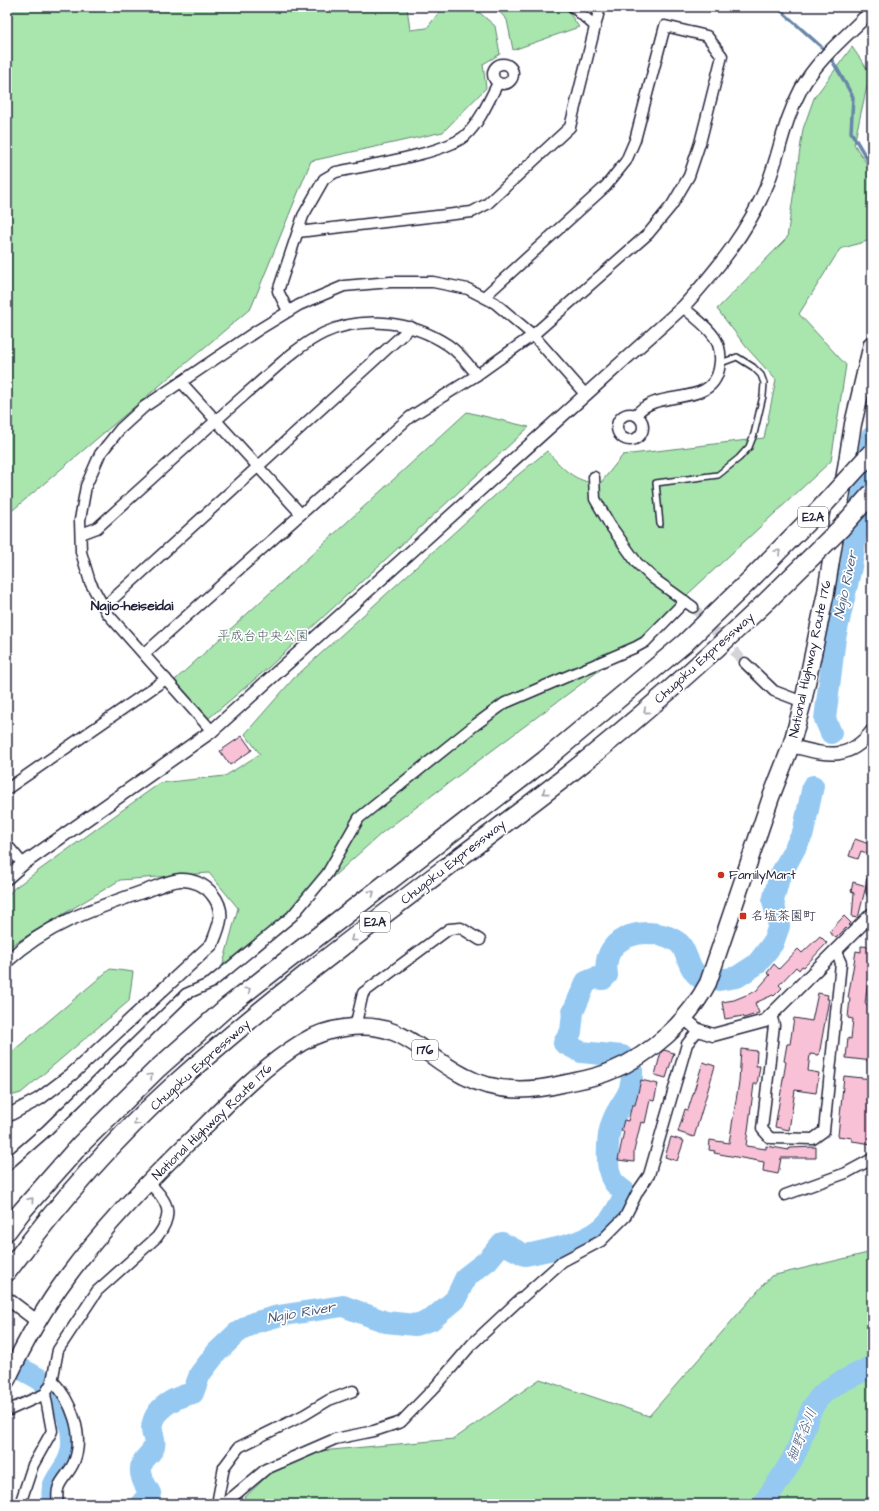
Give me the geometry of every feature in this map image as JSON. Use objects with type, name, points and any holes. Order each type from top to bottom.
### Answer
[{"type":"highway","name":"National Highway Route 176","points":[[7,1380],[38,1321],[67,1276],[149,1183],[218,1113],[268,1067],[301,1043],[329,1030],[362,1026],[394,1032],[408,1038],[464,1077],[487,1086],[516,1090],[543,1088],[590,1078],[613,1070],[650,1048],[666,1036],[684,1018],[700,997],[708,983],[770,797],[791,746],[803,702],[826,592],[853,424],[872,344]]},
{"type":"highway","name":"Chugoku Expressway","points":[[7,1231],[22,1211],[80,1145],[156,1070],[226,1007],[562,746],[685,643],[819,510],[872,452]]},
{"type":"highway","name":"Chugoku Expressway","points":[[7,1272],[41,1227],[98,1161],[173,1087],[241,1028],[313,970],[564,778],[708,658],[841,528],[872,493]]},
{"type":"street","points":[[573,7],[595,26]]},
{"type":"street","points":[[298,232],[472,212],[487,204],[570,127],[600,7]]},
{"type":"street","points":[[7,878],[23,864],[212,731],[683,307],[726,257],[749,221],[768,183],[786,122],[802,88],[818,65],[872,10]]},
{"type":"street","points":[[144,654],[410,417],[477,375],[533,335],[639,243],[672,205],[689,176],[700,143],[722,56],[707,36],[665,26],[635,140],[626,161],[606,186],[484,297]]},
{"type":"street","points":[[288,311],[278,291],[303,216],[324,179],[336,172],[447,147],[466,135],[477,120],[498,83]]},
{"type":"street","points":[[212,731],[106,613],[90,582],[81,552],[80,520],[86,486],[100,454],[120,429],[144,407],[299,305],[344,286],[391,282],[433,282],[468,289],[495,303],[533,335],[585,394]]},
{"type":"street","points":[[636,415],[641,409],[652,403],[701,392],[710,386],[719,372],[722,357],[717,338],[683,307]]},
{"type":"street","points":[[80,534],[97,528],[216,420],[302,346],[324,333],[347,325],[366,323],[388,322],[411,328],[428,334],[448,345],[463,358],[477,375]]},
{"type":"street","points":[[104,607],[259,468],[411,328]]},
{"type":"street","points":[[181,382],[301,514]]},
{"type":"street","points":[[7,1165],[46,1131],[186,994],[211,983],[292,916],[327,874],[359,818],[505,703],[636,647],[645,642],[689,604],[654,579],[637,563],[610,526],[595,499],[594,477]]},
{"type":"street","points":[[745,662],[774,691],[803,702]]},
{"type":"street","points":[[7,789],[166,680]]},
{"type":"street","points":[[791,746],[826,754],[838,754],[851,749],[872,731]]},
{"type":"street","points":[[7,845],[23,864]]},
{"type":"street","points":[[7,961],[22,948],[60,923],[87,911],[179,880],[196,882],[209,890],[218,902],[222,914],[219,928],[212,944],[72,1074],[39,1099],[7,1116]]},
{"type":"street","points":[[872,882],[872,892]]},
{"type":"street","points":[[684,1018],[698,1030],[713,1035],[765,1021],[872,914]]},
{"type":"street","points":[[355,1027],[363,993],[449,929],[462,928],[480,940]]},
{"type":"street","points":[[771,1015],[774,1025],[762,1129],[770,1138],[813,1139],[824,1131],[841,963],[835,950]]},
{"type":"street","points":[[224,1504],[266,1469],[334,1439],[374,1431],[401,1422],[436,1386],[472,1344],[518,1301],[563,1261],[601,1241],[626,1217],[638,1191],[649,1175],[687,1044],[698,1030]]},
{"type":"street","points":[[785,1195],[846,1173],[872,1159]]},
{"type":"street","points":[[20,1504],[33,1466],[52,1431],[45,1394],[52,1380],[58,1350],[97,1291],[157,1237],[165,1227],[168,1217],[167,1207],[160,1193],[149,1183]]},
{"type":"street","points":[[9,1300],[38,1321]]},
{"type":"street","points":[[52,1380],[61,1389],[69,1404],[77,1426],[78,1439],[74,1464],[61,1481],[58,1493],[58,1504]]},
{"type":"street","points":[[217,1504],[224,1467],[239,1447],[304,1415],[330,1400],[354,1391]]},
{"type":"street","points":[[7,1411],[45,1394]]},
{"type":"lane","points":[[660,524],[656,483],[718,476],[739,458],[749,447],[754,434],[763,396],[764,383],[761,375],[753,367],[737,357],[721,363]]},
{"type":"green space","points":[[7,7],[407,7],[410,30],[427,28],[443,7],[453,7],[480,13],[495,26],[500,54],[483,64],[486,88],[443,132],[311,161],[251,308],[7,515]]},
{"type":"green space","points":[[495,7],[565,7],[579,27],[513,50],[507,20]]},
{"type":"green space","points":[[852,47],[870,73],[854,144],[872,172],[871,240],[840,249],[799,314],[846,365],[831,461],[632,646],[383,832],[219,979],[238,908],[209,873],[120,880],[7,948],[7,897],[13,889],[160,783],[225,776],[260,754],[245,734],[294,678],[513,479],[547,451],[570,474],[582,480],[599,485],[623,455],[764,438],[776,380],[747,348],[717,309],[787,238],[803,129],[814,98]]},
{"type":"green space","name":"平成台中央公園","points":[[467,412],[529,427],[268,668],[209,718],[175,680]]},
{"type":"green space","points":[[110,969],[133,972],[129,1001],[21,1093],[7,1097],[7,1056]]},
{"type":"green space","points":[[872,1252],[872,1504],[238,1504],[269,1474],[320,1451],[454,1439],[540,1379],[649,1416],[771,1276]]},
{"type":"building","points":[[242,736],[252,750],[230,765],[220,751]]},
{"type":"building","points":[[855,839],[872,845],[869,854],[861,851],[858,859],[849,856]]},
{"type":"building","points":[[853,882],[866,886],[858,918],[852,917],[854,893],[851,892]]},
{"type":"building","points":[[844,916],[851,923],[836,938],[829,932]]},
{"type":"building","points":[[820,936],[827,943],[804,967],[802,966],[799,970],[796,967],[779,985],[782,988],[774,996],[773,995],[755,1003],[759,1013],[744,1018],[743,1016],[725,1019],[722,1002],[734,1000],[756,991],[770,975],[767,973],[774,964],[779,969],[798,949],[802,953]]},
{"type":"building","points":[[861,946],[872,947],[865,1004],[872,1006],[872,1061],[846,1058],[848,1038],[851,1039],[853,1019],[848,1018],[850,998],[848,998],[856,951],[861,952]]},
{"type":"building","points":[[818,993],[828,995],[827,999],[829,999],[819,1055],[810,1054],[808,1071],[819,1073],[816,1093],[795,1090],[789,1130],[775,1127],[786,1062],[784,1061],[787,1044],[790,1044],[794,1018],[812,1021]]},
{"type":"building","points":[[741,1049],[757,1051],[756,1066],[760,1066],[757,1084],[754,1084],[746,1146],[766,1149],[766,1146],[789,1150],[789,1148],[816,1147],[816,1158],[781,1158],[778,1174],[763,1171],[764,1162],[714,1153],[715,1151],[709,1150],[710,1140],[729,1143],[739,1082]]},
{"type":"building","points":[[664,1050],[674,1053],[666,1078],[655,1075],[661,1052]]},
{"type":"building","points":[[703,1062],[715,1066],[694,1137],[678,1132],[685,1109],[688,1110]]},
{"type":"building","points":[[844,1076],[872,1079],[872,1144],[852,1141],[852,1138],[838,1136]]},
{"type":"building","points":[[641,1080],[658,1084],[654,1101],[650,1100],[645,1123],[641,1122],[634,1151],[634,1162],[618,1160],[624,1131],[621,1131],[624,1120],[628,1121],[632,1105],[635,1105]]},
{"type":"building","points":[[671,1137],[684,1141],[677,1161],[665,1157]]},
{"type":"waterway","points":[[777,7],[827,52],[839,72],[853,97],[851,132],[872,167]]},
{"type":"waterway","name":"Najio River","points":[[831,733],[825,719],[835,638],[851,567],[872,437]]},
{"type":"waterway","name":"Najio River","points":[[719,980],[737,977],[757,964],[773,943],[779,926],[773,901],[779,878],[803,833],[813,786]]},
{"type":"waterway","name":"Najio River","points":[[622,1056],[581,1052],[564,1043],[571,1032],[573,1012],[586,982],[596,978],[603,979],[607,975],[607,961],[612,949],[620,941],[630,936],[643,933],[668,937],[682,946],[692,968],[699,977]]},
{"type":"waterway","name":"Najio River","points":[[141,1504],[150,1493],[143,1479],[141,1468],[143,1462],[154,1446],[155,1441],[152,1429],[153,1421],[156,1415],[166,1404],[180,1397],[193,1393],[200,1374],[217,1352],[237,1333],[253,1323],[278,1316],[343,1306],[386,1322],[415,1325],[431,1320],[455,1300],[466,1277],[488,1260],[502,1243],[525,1255],[571,1244],[593,1235],[602,1228],[610,1220],[626,1193],[617,1186],[610,1175],[608,1142],[613,1120],[629,1092],[632,1079],[632,1070]]},
{"type":"waterway","points":[[7,1362],[43,1381],[54,1392],[60,1401],[69,1421],[72,1443],[71,1453],[67,1463],[53,1486],[52,1491],[54,1504]]},
{"type":"waterway","name":"細野谷川","points":[[763,1504],[795,1455],[806,1423],[818,1399],[823,1393],[836,1384],[872,1366]]},
{"type":"tunnel","points":[[693,607],[745,663]]},
{"type":"place","name":"FamilyMart","points":[[721,875]]},
{"type":"place","name":"名塩茶園町","points":[[743,916]]},
{"type":"district","name":"Najio-heiseidai","points":[[132,606]]}]
